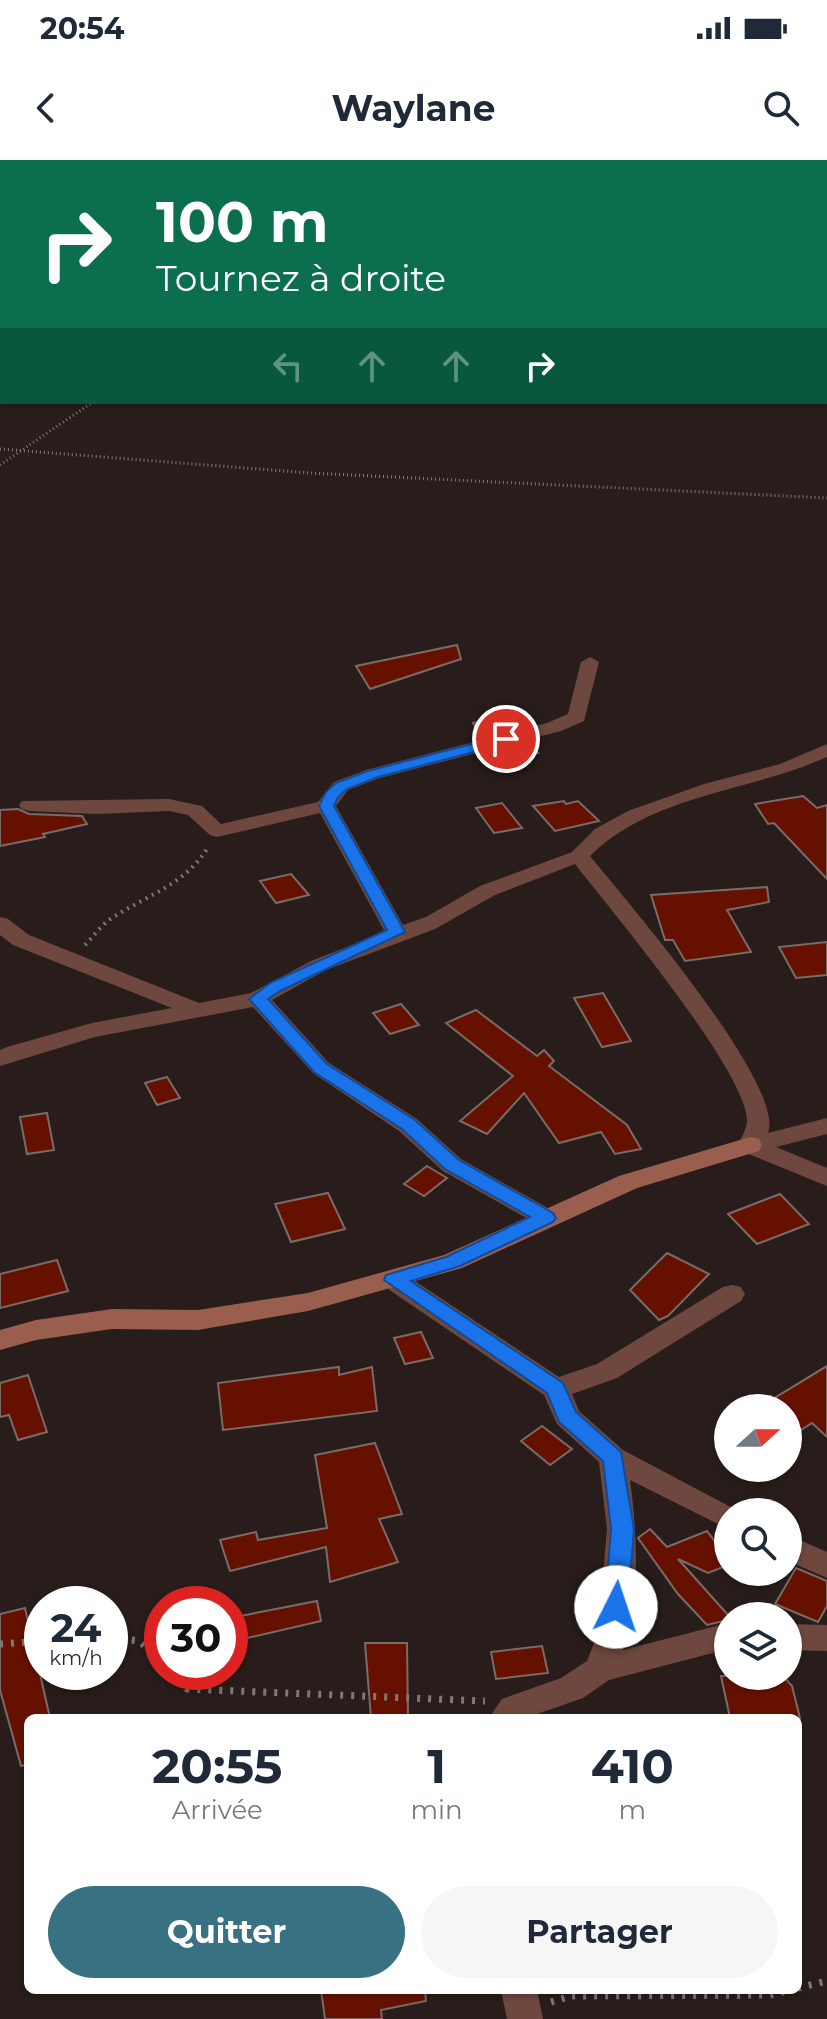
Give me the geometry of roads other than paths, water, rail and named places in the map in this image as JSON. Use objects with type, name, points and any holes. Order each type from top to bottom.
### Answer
[{"type":"street","points":[[326,806],[331,795],[341,786],[373,774],[554,727],[577,717],[590,662]]},
{"type":"street","points":[[0,1059],[92,1030],[258,999],[276,986],[396,932],[429,923],[476,896],[579,856],[602,833],[635,815],[711,788],[787,768],[827,750]]},
{"type":"street","points":[[29,805],[96,808],[169,805],[195,810],[217,831],[326,806]]},
{"type":"street","points":[[326,806],[396,932]]},
{"type":"street","points":[[579,856],[647,940],[705,1020],[753,1096],[760,1121],[750,1145]]},
{"type":"street","points":[[0,924],[21,940],[194,1009]]},
{"type":"street","points":[[258,999],[321,1068],[408,1125],[452,1165],[546,1218]]},
{"type":"street","points":[[0,1340],[36,1330],[112,1319],[198,1320],[308,1302],[394,1280],[453,1262],[628,1182],[750,1145],[827,1126]]},
{"type":"street","points":[[750,1145],[827,1178]]},
{"type":"street","points":[[394,1280],[556,1389],[567,1417],[613,1458],[714,1510]]},
{"type":"street","points":[[556,1389],[607,1371],[732,1294]]},
{"type":"street","points":[[600,1669],[614,1633],[622,1529],[613,1458]]},
{"type":"street","points":[[802,1554],[827,1566]]},
{"type":"street","points":[[802,1637],[827,1638]]},
{"type":"street","points":[[509,1713],[572,1688],[600,1669],[714,1640]]}]
